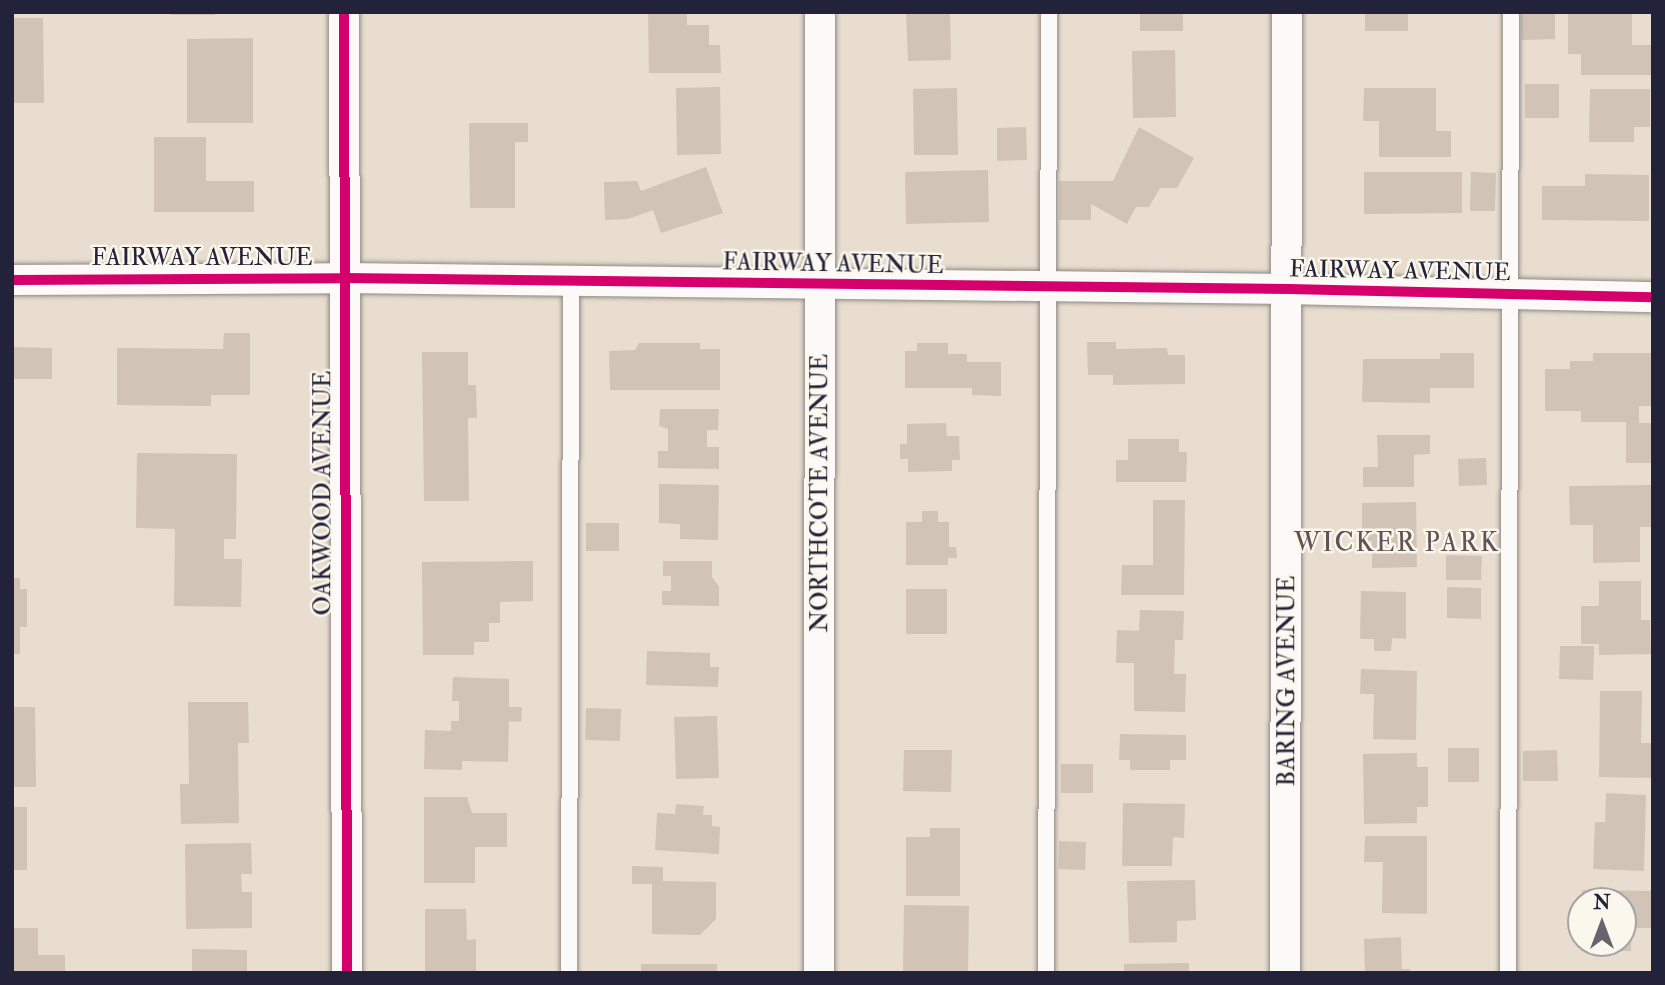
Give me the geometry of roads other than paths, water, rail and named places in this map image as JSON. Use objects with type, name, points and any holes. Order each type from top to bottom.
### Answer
[{"type":"street","name":"OAKWOOD AVENUE","points":[[344,12],[347,973]]},
{"type":"street","name":"NORTHCOTE AVENUE","points":[[819,973],[820,12]]},
{"type":"street","name":"BARING AVENUE","points":[[1285,973],[1289,289],[1287,12]]},
{"type":"street","name":"FAIRWAY AVENUE","points":[[12,279],[343,278],[821,286],[1289,289],[1653,297]]},
{"type":"lane","points":[[1046,973],[1049,12]]},
{"type":"lane","points":[[1508,973],[1511,12]]},
{"type":"lane","points":[[569,973],[571,281]]},
{"type":"district","name":"WICKER PARK","points":[[1397,544]]}]
